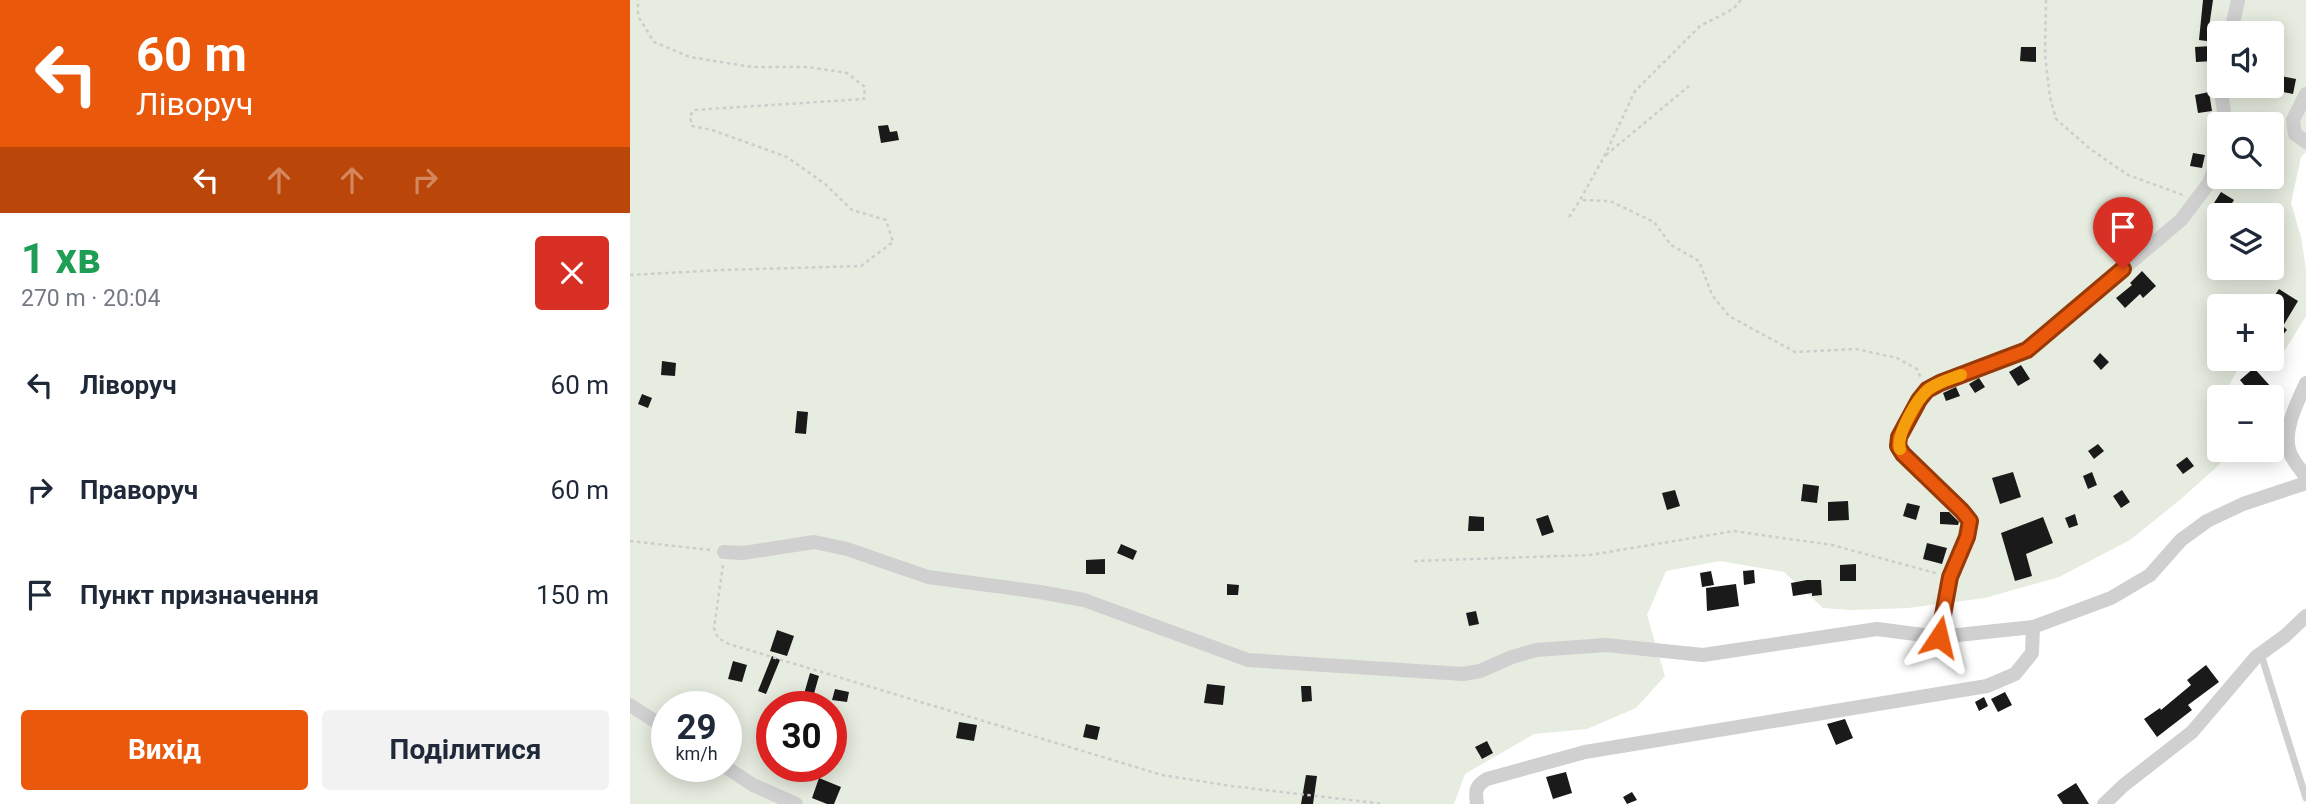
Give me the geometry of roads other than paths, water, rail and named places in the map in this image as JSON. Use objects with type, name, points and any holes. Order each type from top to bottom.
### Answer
[{"type":"street","points":[[2234,21],[2238,0]]},
{"type":"street","points":[[2306,94],[2293,120],[2295,134],[2306,142]]},
{"type":"street","points":[[1939,637],[1950,577],[1967,537],[1970,521],[1898,446],[1899,437],[1919,400],[1927,390],[1940,383],[2027,350],[2181,220],[2207,186]]},
{"type":"street","points":[[2306,383],[2293,414],[2288,437],[2290,454],[2306,477]]},
{"type":"street","points":[[724,552],[743,553],[814,542],[847,549],[928,577],[1084,600],[1248,660],[1463,674],[1480,671],[1536,650],[1606,645],[1703,655],[1877,629],[1939,637],[2033,627],[2121,593],[2150,575],[2181,540],[2207,521],[2243,504],[2306,483]]},
{"type":"street","points":[[2104,804],[2192,732],[2260,654],[2306,616]]},
{"type":"street","points":[[1477,804],[1475,791],[1478,783],[1585,752],[1987,686],[2015,674],[2032,653],[2033,627]]},
{"type":"street","points":[[630,705],[651,719]]},
{"type":"street","points":[[742,778],[796,804]]},
{"type":"lane","points":[[2260,654],[2306,798]]}]
